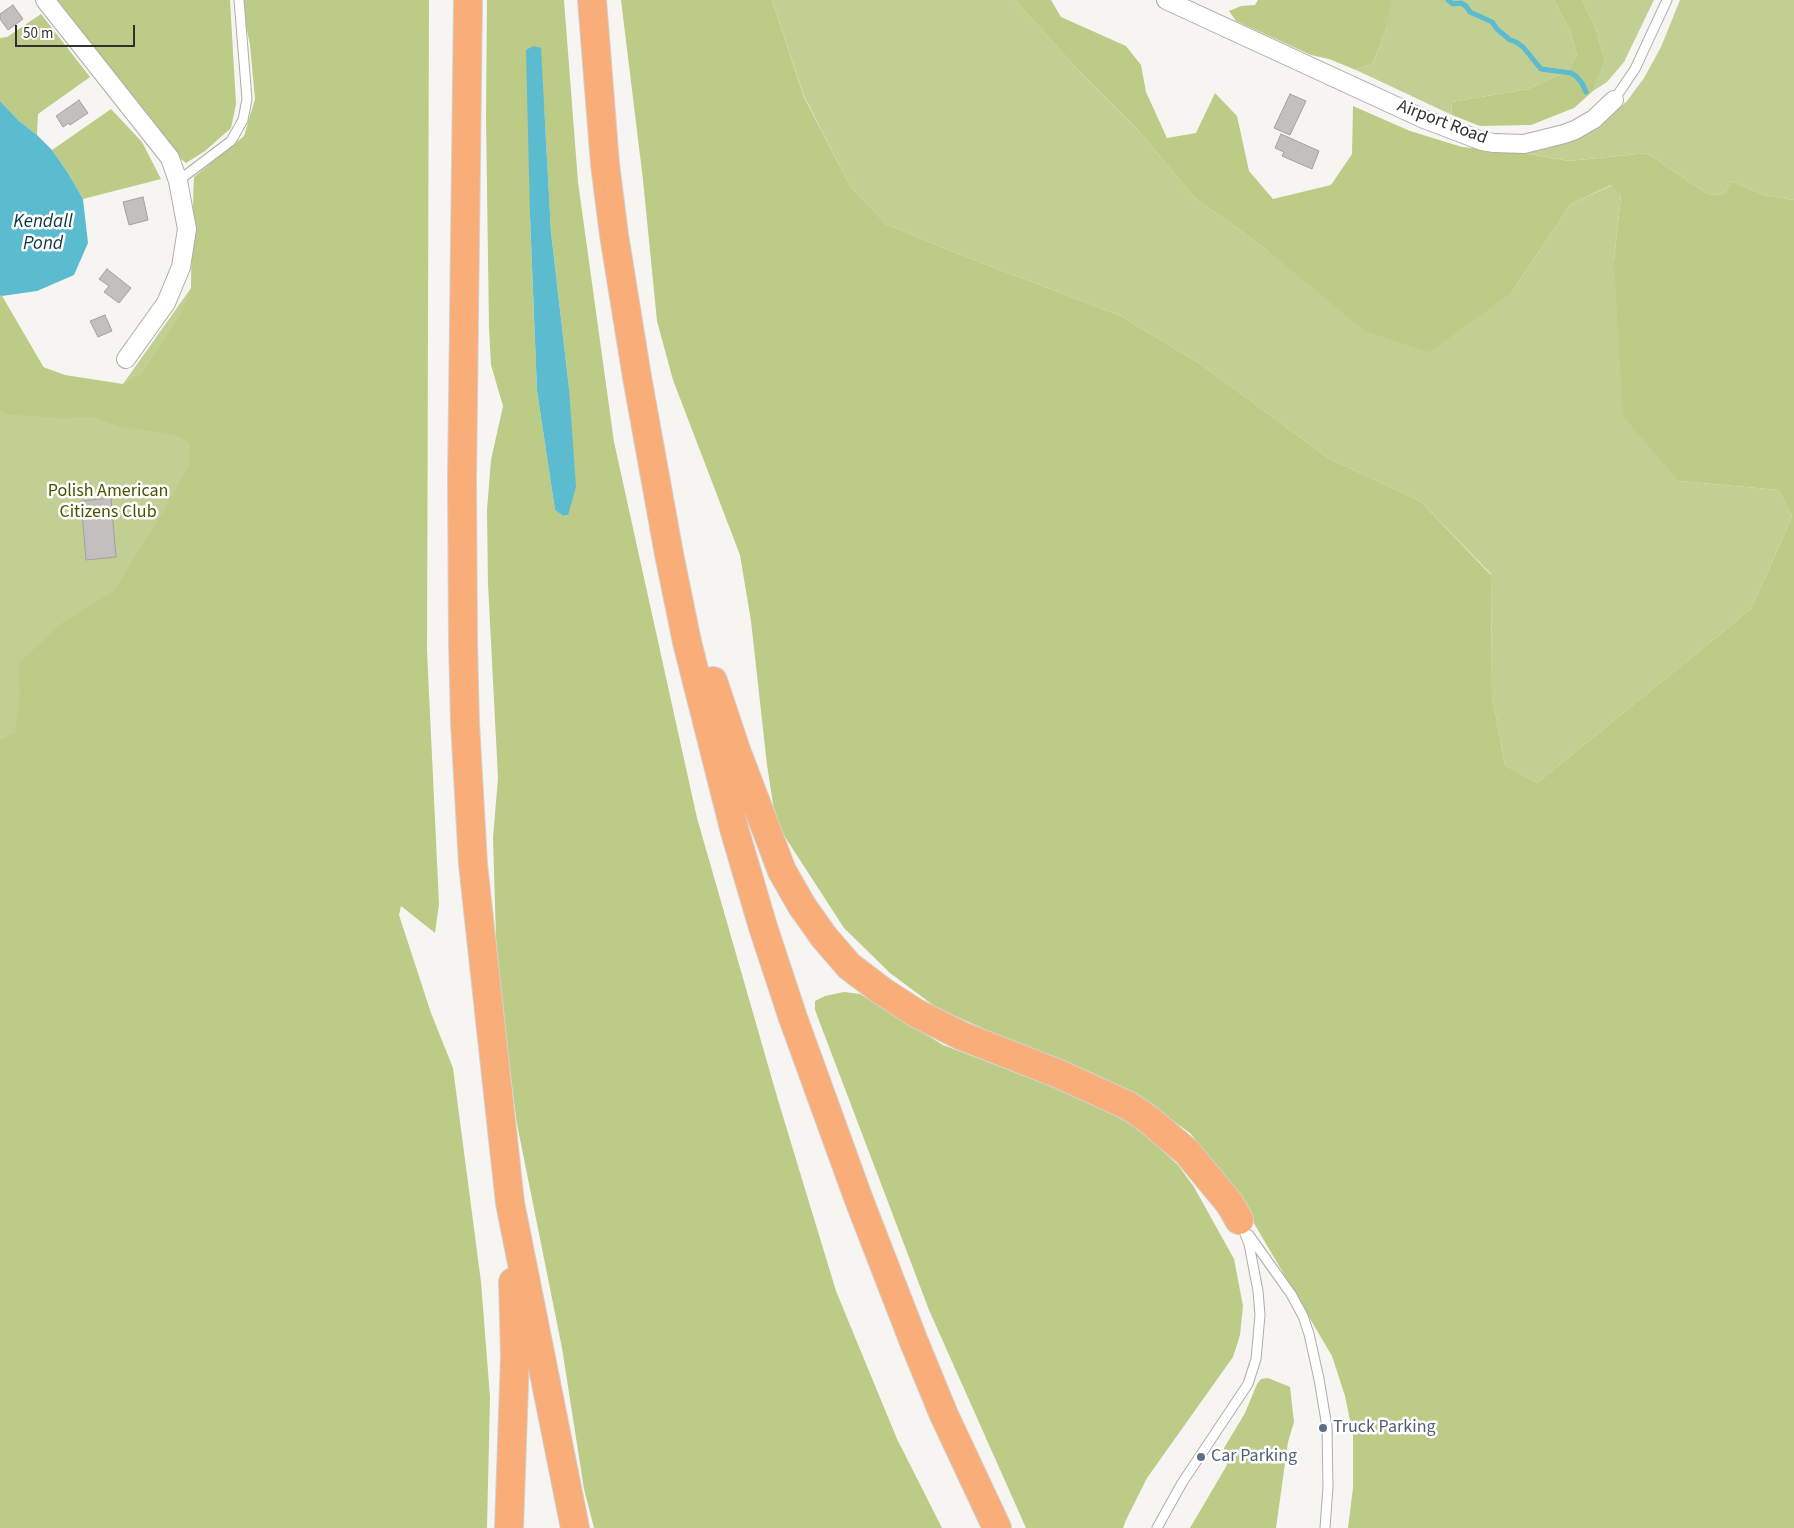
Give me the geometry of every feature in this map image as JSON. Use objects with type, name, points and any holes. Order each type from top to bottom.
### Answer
[{"type":"highway","points":[[468,0],[462,470],[465,723],[473,864],[510,1203],[515,1356],[509,1528]]},
{"type":"highway","points":[[592,0],[605,164],[636,368],[687,642],[725,794],[760,917],[793,1018],[906,1324],[944,1415],[996,1528]]},
{"type":"highway","points":[[666,536],[736,750],[761,819],[782,871],[802,906],[824,937],[849,966],[882,991],[916,1013],[962,1036],[1059,1074],[1129,1106],[1148,1119],[1187,1152],[1230,1204],[1239,1220]]},
{"type":"highway","points":[[510,1203],[575,1528]]},
{"type":"street","points":[[44,0],[170,158],[178,181],[187,229],[181,267],[166,303],[126,359]]},
{"type":"street","name":"Airport Road","points":[[1166,0],[1417,116],[1494,143],[1524,144],[1564,134],[1594,119],[1614,100]]},
{"type":"lane","points":[[178,181],[231,141],[243,120],[247,99],[239,0]]},
{"type":"lane","name":"Airport Road","points":[[1614,100],[1635,69],[1666,0]]},
{"type":"lane","points":[[1157,1528],[1182,1484],[1248,1384],[1256,1359],[1260,1315],[1258,1291],[1249,1244],[1239,1220]]},
{"type":"lane","points":[[1239,1220],[1291,1294],[1303,1316],[1309,1334],[1318,1372],[1327,1427],[1328,1487],[1325,1528]]},
{"type":"green space","points":[[55,0],[230,0],[236,104],[231,128],[205,151],[186,163],[177,156]]},
{"type":"green space","points":[[241,0],[429,0],[427,651],[439,904],[435,933],[401,906],[399,915],[431,1013],[453,1068],[481,1282],[490,1397],[487,1528],[0,1528],[0,739],[15,733],[20,690],[18,664],[62,623],[114,591],[189,466],[190,443],[173,434],[122,427],[92,417],[61,418],[4,414],[0,409],[0,295],[43,367],[65,375],[123,384],[141,375],[183,311],[191,288],[194,177],[244,136],[255,99],[250,45]]},
{"type":"green space","points":[[487,0],[564,0],[578,182],[614,442],[697,818],[778,1100],[836,1291],[897,1439],[942,1528],[594,1528],[584,1489],[562,1348],[517,1124],[497,971],[493,838],[498,778],[488,584],[487,510],[491,460],[503,406],[491,365],[486,117]],"holes":[[[544,106],[551,232],[569,388],[568,515],[563,516],[555,510],[537,391],[530,216]]]},
{"type":"green space","points":[[621,0],[772,0],[804,97],[850,186],[886,224],[961,255],[1121,316],[1202,365],[1328,458],[1420,501],[1491,575],[1492,696],[1505,765],[1537,783],[1751,609],[1792,517],[1779,490],[1679,481],[1623,416],[1614,260],[1621,195],[1611,185],[1571,204],[1511,293],[1429,352],[1365,331],[1267,250],[1194,197],[1137,129],[1078,70],[1015,0],[1051,0],[1061,17],[1126,46],[1141,65],[1146,92],[1167,138],[1196,133],[1215,93],[1237,116],[1249,171],[1273,199],[1331,185],[1352,154],[1353,106],[1410,131],[1462,147],[1524,153],[1569,161],[1647,153],[1709,195],[1724,194],[1731,181],[1764,195],[1794,200],[1794,1528],[1348,1528],[1353,1488],[1353,1435],[1345,1396],[1332,1356],[1232,1186],[1190,1133],[1132,1092],[1081,1072],[937,1008],[890,973],[844,928],[776,823],[767,765],[751,621],[740,555],[673,380],[657,321],[643,180]]},
{"type":"green space","points":[[772,0],[1015,0],[1078,70],[1137,129],[1194,197],[1267,250],[1511,293],[1571,204],[1612,185],[1621,195],[1614,260],[1679,481],[1779,490],[1792,517],[1751,609],[1537,783],[1505,765],[1492,696],[1491,574],[1420,501],[1328,458],[1202,365],[1121,316],[961,255],[886,224],[850,186],[804,96]]},
{"type":"green space","points":[[1258,0],[1391,0],[1392,2],[1385,32],[1373,63],[1356,70],[1329,59],[1311,55],[1236,21],[1229,11],[1241,6],[1255,5]]},
{"type":"green space","points":[[1391,0],[1554,0],[1571,33],[1577,54],[1568,71],[1528,89],[1451,102],[1452,115],[1356,70],[1373,63],[1385,32]]},
{"type":"green space","points":[[1554,0],[1582,0],[1596,29],[1605,62],[1593,91],[1574,108],[1531,125],[1480,126],[1452,115],[1451,102],[1528,89],[1568,71],[1577,54],[1571,33]]},
{"type":"green space","points":[[1582,0],[1654,0],[1624,62],[1607,82],[1593,91],[1605,62],[1596,29]]},
{"type":"green space","points":[[1680,0],[1794,0],[1794,200],[1764,195],[1731,181],[1724,194],[1709,195],[1647,153],[1569,161],[1525,153],[1549,148],[1583,135],[1627,101],[1644,78],[1661,47]]},
{"type":"green space","points":[[41,14],[90,77],[38,114],[37,135],[19,121],[0,101],[0,38],[7,37]]},
{"type":"green space","points":[[111,109],[142,142],[161,179],[83,199],[52,150]]},
{"type":"green space","name":"Polish American Citizens Club","points":[[194,177],[209,546],[45,803],[5,737],[0,739],[0,295],[64,402],[123,384],[191,288]]},
{"type":"green space","points":[[844,992],[860,994],[943,1045],[1086,1099],[1136,1126],[1178,1165],[1194,1187],[1234,1259],[1243,1306],[1240,1335],[1233,1357],[1147,1478],[1123,1528],[1026,1528],[929,1310],[815,1010],[815,1001],[825,996]]},
{"type":"green space","points":[[1268,1378],[1290,1387],[1294,1422],[1288,1442],[1276,1528],[1190,1528],[1227,1465],[1224,1448],[1245,1413],[1257,1384],[1261,1379]]},
{"type":"water","points":[[533,46],[541,48],[551,232],[569,388],[576,487],[568,515],[563,516],[555,510],[537,391],[526,50]]},
{"type":"water","name":"Kendall Pond","points":[[0,101],[19,121],[52,150],[68,173],[83,199],[88,243],[74,275],[37,291],[2,296],[0,295]]},
{"type":"building","points":[[13,5],[23,19],[8,30],[0,19],[0,14]]},
{"type":"building","points":[[1290,94],[1306,101],[1290,135],[1274,128]]},
{"type":"building","points":[[79,100],[88,113],[70,125],[69,123],[63,127],[56,116]]},
{"type":"building","points":[[1281,134],[1319,151],[1312,169],[1282,156],[1284,152],[1275,148]]},
{"type":"building","points":[[143,197],[148,220],[129,225],[123,202]]},
{"type":"building","points":[[107,269],[131,288],[119,303],[104,292],[109,286],[99,279]]},
{"type":"building","points":[[105,315],[112,331],[98,337],[90,321]]},
{"type":"building","points":[[111,498],[116,557],[86,560],[81,501]]},
{"type":"waterway","points":[[1448,0],[1453,4],[1461,3],[1470,12],[1492,22],[1510,40],[1523,47],[1541,69],[1571,73],[1576,76],[1586,92]]},
{"type":"place","name":"Truck Parking","points":[[1323,1428]]},
{"type":"place","name":"Car Parking","points":[[1201,1457]]}]
